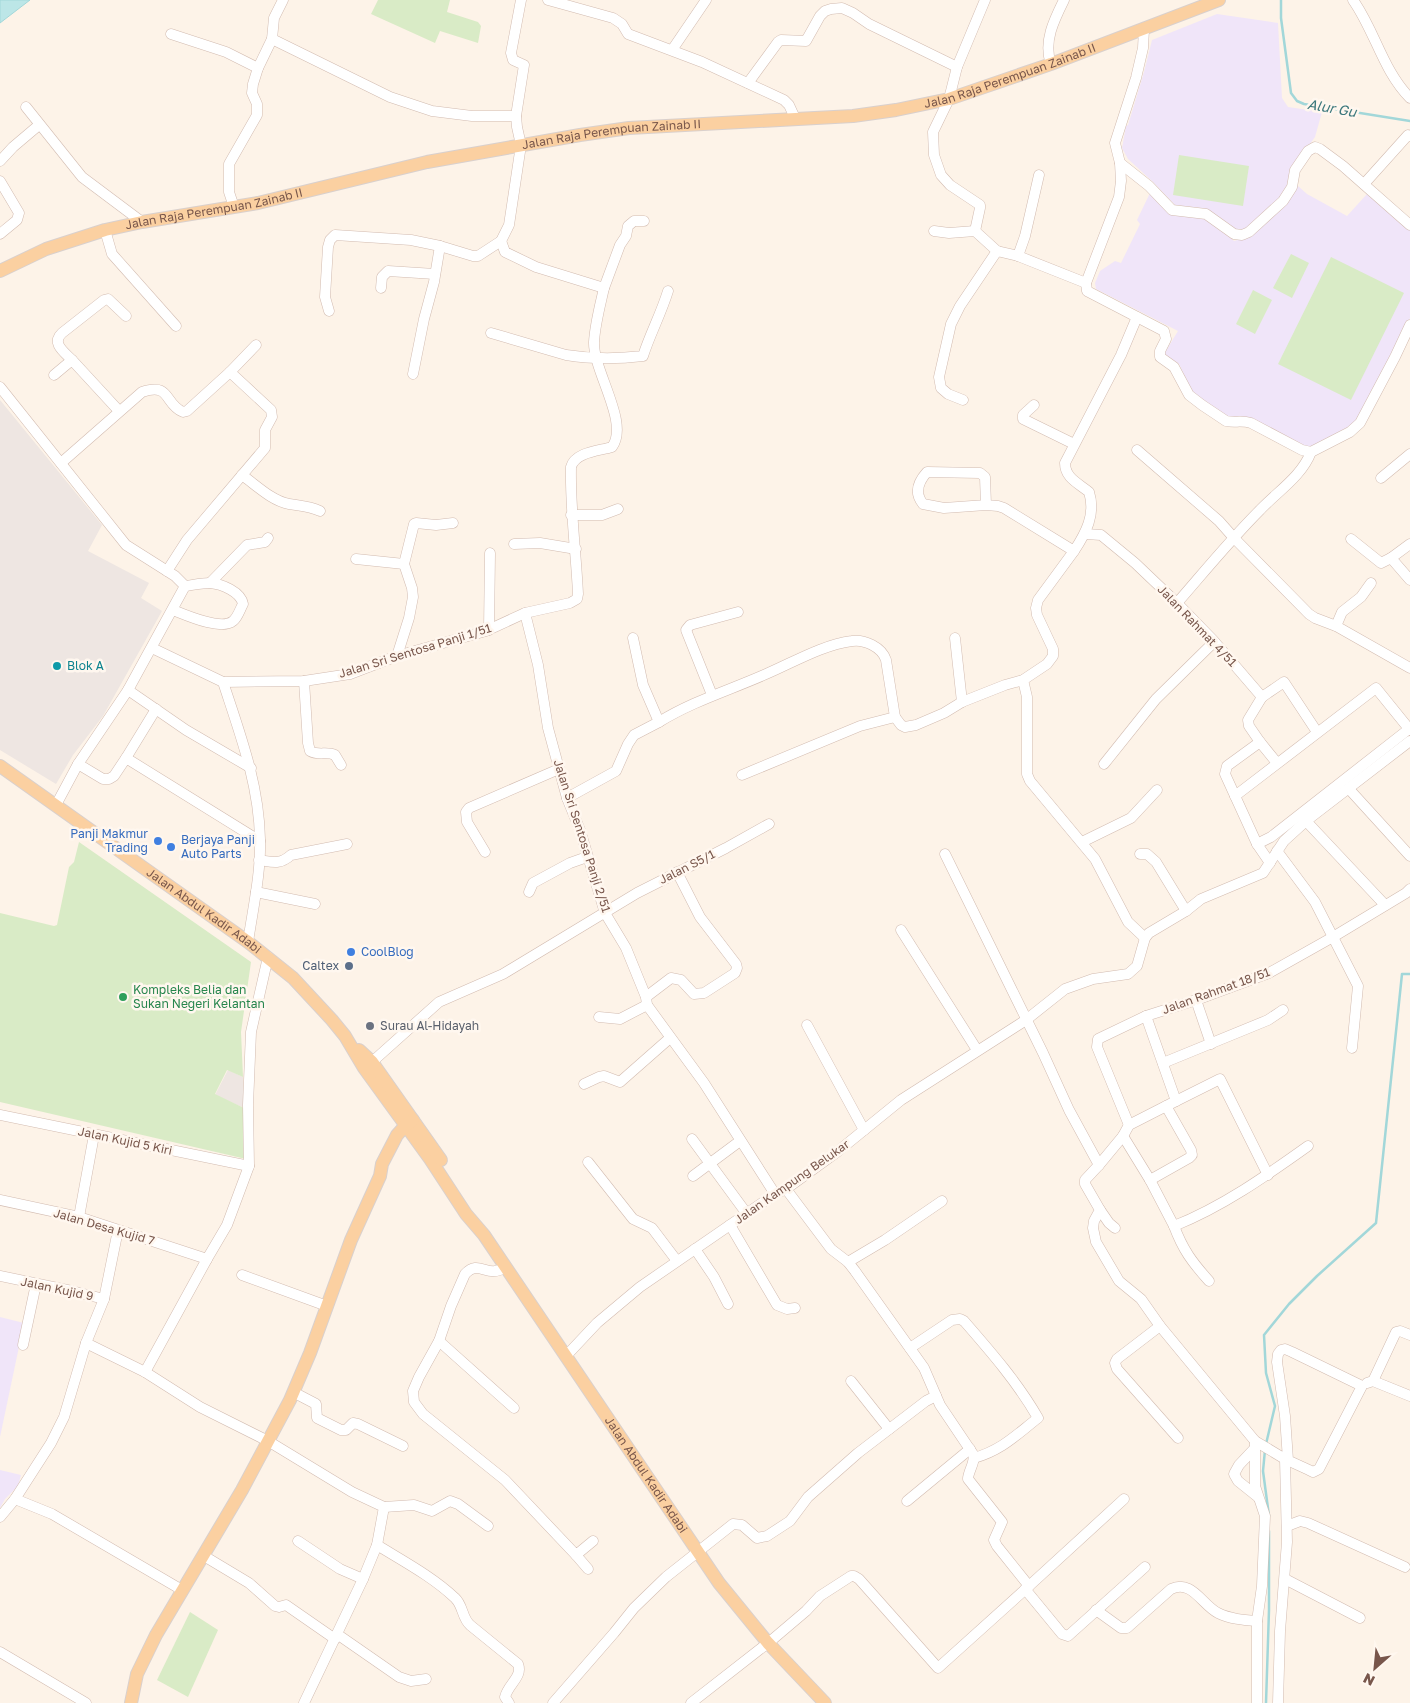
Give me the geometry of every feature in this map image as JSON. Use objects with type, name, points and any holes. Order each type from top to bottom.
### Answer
[{"type":"main road","name":"Jalan Raja Perempuan Zainab II","points":[[0,271],[46,249],[105,230],[258,203],[427,162],[629,128],[863,115],[949,99],[1144,29],[1190,5],[1219,0]]},
{"type":"main road","name":"Jalan Abdul Kadir Adabi","points":[[0,766],[268,957],[312,997],[345,1036],[372,1062],[411,1125]]},
{"type":"main road","name":"Jalan Abdul Kadir Adabi","points":[[345,1036],[364,1068],[411,1125],[473,1210],[484,1235],[719,1583],[768,1643],[825,1703]]},
{"type":"main road","points":[[131,1703],[137,1674],[156,1635],[204,1556],[293,1392],[351,1240],[380,1176],[382,1164],[397,1135],[411,1125]]},
{"type":"street","points":[[234,207],[229,192],[229,164],[256,115],[257,104],[252,89],[258,68],[272,39],[274,18],[283,0]]},
{"type":"street","points":[[329,311],[325,297],[328,248],[330,240],[335,235],[411,240],[473,256],[478,256],[501,241],[508,225],[521,146],[516,116],[524,65],[513,60],[511,53],[521,0]]},
{"type":"street","points":[[548,0],[613,18],[622,24],[628,34],[672,50],[784,100],[789,105],[795,118]]},
{"type":"street","points":[[672,50],[706,0]]},
{"type":"street","points":[[975,231],[980,205],[940,175],[934,156],[933,132],[949,99],[957,67],[985,0]]},
{"type":"street","points":[[1050,64],[1047,55],[1049,36],[1064,0]]},
{"type":"street","points":[[1353,0],[1397,83],[1410,98]]},
{"type":"street","points":[[748,83],[778,42],[781,40],[806,41],[820,16],[825,11],[836,8],[853,12],[869,24],[957,67]]},
{"type":"street","points":[[1144,29],[1143,48],[1136,78],[1115,143],[1120,163],[1121,181],[1119,197],[1086,283],[1087,290],[1090,294],[1164,331],[1166,339],[1159,354],[1174,367],[1189,395],[1202,405],[1226,421],[1251,423],[1302,450],[1311,452]]},
{"type":"street","points":[[171,34],[226,52],[258,68]]},
{"type":"street","points":[[272,39],[390,97],[432,112],[472,116],[516,116]]},
{"type":"street","points":[[26,107],[82,177],[142,222]]},
{"type":"street","points":[[0,161],[38,123]]},
{"type":"street","points":[[1364,184],[1409,134]]},
{"type":"street","points":[[1120,163],[1149,186],[1172,210],[1206,214],[1229,232],[1238,235],[1249,232],[1283,201],[1292,187],[1294,170],[1308,151],[1312,148],[1320,149],[1364,184],[1410,225]]},
{"type":"street","points":[[1018,256],[1025,236],[1039,175]]},
{"type":"street","points":[[0,181],[19,214],[17,220],[0,234]]},
{"type":"street","name":"Jalan Sri Sentosa Panji 1/51","points":[[152,648],[223,682],[304,681],[350,674],[397,656],[489,630],[525,613],[570,603],[577,599],[576,549],[571,514],[572,462],[581,456],[612,448],[616,441],[614,410],[596,358],[594,343],[604,288],[620,245],[626,236],[628,226],[634,221],[644,221]]},
{"type":"street","points":[[105,230],[112,254],[176,326]]},
{"type":"street","points":[[934,231],[949,233],[975,231],[997,251],[1018,256],[1086,283]]},
{"type":"street","points":[[501,241],[505,252],[536,267],[604,288]]},
{"type":"street","points":[[413,374],[418,342],[440,246]]},
{"type":"street","points":[[963,400],[948,394],[941,388],[939,377],[941,368],[952,324],[960,306],[997,251]]},
{"type":"street","points":[[381,288],[382,277],[388,271],[435,274]]},
{"type":"street","points":[[491,333],[566,355],[596,358],[644,356],[651,331],[661,313],[668,291]]},
{"type":"street","points":[[119,411],[58,346],[57,341],[62,333],[104,300],[112,301],[126,316]]},
{"type":"street","points":[[567,798],[616,771],[634,735],[638,731],[659,722],[680,709],[824,648],[857,641],[866,643],[884,654],[895,717],[905,727],[930,720],[962,702],[1023,680],[1047,664],[1053,656],[1053,649],[1037,615],[1038,600],[1086,534],[1092,510],[1088,492],[1069,477],[1065,471],[1065,463],[1121,355],[1137,317]]},
{"type":"street","points":[[1177,603],[1260,509],[1289,483],[1305,464],[1311,452],[1350,432],[1360,423],[1396,357],[1410,325]]},
{"type":"street","points":[[61,463],[142,392],[155,389],[165,392],[179,411],[185,412],[230,372],[256,345]]},
{"type":"street","points":[[54,375],[72,360]]},
{"type":"street","points":[[167,571],[187,540],[265,448],[265,430],[272,413],[271,410],[230,372]]},
{"type":"street","points":[[0,387],[126,545],[175,576],[185,586]]},
{"type":"street","points":[[1034,405],[1023,415],[1024,419],[1074,444]]},
{"type":"street","points":[[1138,450],[1219,521],[1309,614],[1336,626],[1410,668]]},
{"type":"street","points":[[1381,478],[1410,454]]},
{"type":"street","points":[[986,505],[985,477],[980,473],[927,472],[921,479],[917,489],[919,500],[923,504],[944,508],[986,505],[1004,508],[1074,551]]},
{"type":"street","points":[[242,475],[281,501],[289,504],[303,505],[320,511]]},
{"type":"street","points":[[571,514],[602,515],[618,509]]},
{"type":"street","points":[[397,656],[409,618],[413,597],[404,564],[416,523],[436,525],[453,523]]},
{"type":"street","name":"Jalan Rahmat 4/51","points":[[1086,534],[1101,535],[1135,563],[1214,642],[1262,697]]},
{"type":"street","points":[[210,583],[225,570],[247,545],[264,542],[268,538]]},
{"type":"street","points":[[1351,539],[1381,563],[1410,544]]},
{"type":"street","points":[[514,544],[540,543],[576,549]]},
{"type":"street","points":[[489,630],[490,553]]},
{"type":"street","points":[[1391,558],[1410,580]]},
{"type":"street","points":[[356,559],[404,564]]},
{"type":"street","points":[[173,610],[214,624],[223,625],[234,620],[243,604],[242,598],[228,589],[210,583],[185,586]]},
{"type":"street","points":[[1336,626],[1342,612],[1361,597],[1371,583]]},
{"type":"street","points":[[56,805],[78,764],[128,690],[185,586]]},
{"type":"street","points":[[712,695],[686,628],[690,625],[738,612]]},
{"type":"street","name":"Jalan Sri Sentosa Panji 2/51","points":[[525,613],[538,666],[548,728],[567,798],[580,830],[605,913],[626,948],[647,1001],[670,1038],[704,1083],[775,1194]]},
{"type":"street","points":[[633,638],[643,685],[659,722]]},
{"type":"street","points":[[955,638],[962,702]]},
{"type":"street","points":[[1104,764],[1156,699],[1214,642]]},
{"type":"street","points":[[1023,680],[1027,697],[1027,774],[1030,781],[1082,842],[1094,859],[1131,926],[1145,938],[1149,933],[1186,911],[1200,900],[1263,873],[1284,840],[1410,741]]},
{"type":"street","points":[[304,681],[310,751],[314,754],[335,754],[341,765]]},
{"type":"street","points":[[223,682],[251,768],[258,805],[259,860],[248,942]]},
{"type":"street","points":[[1277,763],[1249,726],[1248,720],[1262,697],[1284,682],[1317,732]]},
{"type":"street","points":[[1235,796],[1376,688],[1409,729],[1272,837],[1258,844]]},
{"type":"street","points":[[128,690],[186,730],[251,768]]},
{"type":"street","points":[[78,764],[103,778],[109,779],[114,776],[156,709]]},
{"type":"street","points":[[742,776],[860,726],[895,717]]},
{"type":"street","points":[[1260,742],[1227,766],[1224,774],[1258,844],[1270,863]]},
{"type":"street","points":[[126,758],[260,841]]},
{"type":"street","points":[[485,852],[467,822],[466,812],[469,808],[560,769]]},
{"type":"street","points":[[1349,789],[1410,856]]},
{"type":"street","points":[[1082,842],[1131,818],[1157,790]]},
{"type":"street","points":[[1306,821],[1385,905]]},
{"type":"street","name":"Jalan S5/1","points":[[372,1062],[439,1002],[503,974],[677,872],[769,824]]},
{"type":"street","points":[[259,860],[284,861],[291,855],[346,844]]},
{"type":"street","points":[[1277,851],[1315,902],[1358,986],[1352,1048]]},
{"type":"street","points":[[945,854],[1043,1052],[1069,1110],[1099,1164]]},
{"type":"street","points":[[1140,854],[1147,854],[1156,862],[1186,911]]},
{"type":"street","points":[[529,892],[533,883],[570,863],[587,857]]},
{"type":"street","points":[[600,1017],[620,1019],[647,1001],[672,978],[681,980],[694,994],[699,994],[704,993],[737,968],[736,964],[700,917],[677,872]]},
{"type":"street","points":[[256,892],[315,904]]},
{"type":"street","name":"Jalan Rahmat 18/51","points":[[1129,1125],[1096,1047],[1098,1039],[1146,1016],[1269,973],[1385,905],[1409,894]]},
{"type":"street","points":[[901,930],[977,1050]]},
{"type":"street","name":"Jalan Kampung Belukar","points":[[566,1356],[597,1323],[640,1286],[775,1194],[786,1189],[837,1152],[901,1100],[1026,1020],[1066,989],[1093,979],[1128,974],[1137,966],[1145,938]]},
{"type":"street","points":[[146,1372],[207,1258],[227,1225],[249,1166],[248,1105],[252,1032],[268,957]]},
{"type":"street","points":[[1196,1000],[1212,1044]]},
{"type":"street","points":[[1163,1063],[1268,1020],[1283,1010]]},
{"type":"street","points":[[1146,1016],[1176,1101]]},
{"type":"street","points":[[807,1025],[864,1130]]},
{"type":"street","points":[[584,1084],[604,1076],[620,1082],[670,1038]]},
{"type":"street","points":[[1115,1228],[1100,1210],[1085,1184],[1086,1180],[1123,1136],[1129,1125],[1220,1079],[1268,1175]]},
{"type":"street","points":[[1150,1180],[1192,1155],[1166,1106]]},
{"type":"street","name":"Jalan Kujid 5 Kiri","points":[[0,1115],[249,1166]]},
{"type":"street","points":[[79,1218],[94,1134]]},
{"type":"street","points":[[1123,1136],[1150,1180],[1188,1257],[1209,1281]]},
{"type":"street","points":[[692,1139],[747,1214]]},
{"type":"street","points":[[693,1176],[740,1141]]},
{"type":"street","points":[[1174,1226],[1192,1218],[1268,1175],[1308,1146]]},
{"type":"street","points":[[588,1162],[633,1219],[652,1228],[677,1261]]},
{"type":"street","points":[[786,1189],[831,1249],[848,1262],[924,1368],[940,1405],[972,1453],[968,1480],[1002,1522],[994,1540],[997,1546],[1062,1634],[1066,1636],[1069,1634],[1145,1567]]},
{"type":"street","name":"Jalan Desa Kujid 7","points":[[0,1200],[79,1218],[207,1258]]},
{"type":"street","points":[[848,1262],[885,1240],[942,1201]]},
{"type":"street","points":[[1100,1210],[1094,1222],[1096,1242],[1119,1281],[1141,1299],[1160,1326],[1257,1444],[1313,1472],[1320,1469],[1362,1386],[1373,1381],[1396,1332],[1400,1331],[1410,1334]]},
{"type":"street","points":[[730,1225],[777,1305],[787,1309],[794,1308]]},
{"type":"street","name":"Jalan Kujid 9","points":[[0,1276],[104,1299],[118,1230]]},
{"type":"street","points":[[694,1250],[706,1264],[728,1304]]},
{"type":"street","points":[[506,1267],[493,1272],[476,1268],[468,1270],[465,1274],[439,1341],[419,1377],[414,1391],[414,1402],[423,1414],[505,1480],[588,1568]]},
{"type":"street","points":[[242,1275],[327,1306]]},
{"type":"street","points":[[23,1345],[36,1284]]},
{"type":"street","points":[[0,1517],[15,1499],[51,1443],[64,1417],[86,1343],[104,1299]]},
{"type":"street","points":[[907,1501],[972,1453],[993,1452],[1004,1446],[1038,1418],[1006,1371],[964,1321],[960,1319],[952,1320],[910,1348]]},
{"type":"street","points":[[1160,1326],[1117,1360],[1116,1363],[1117,1369],[1178,1438]]},
{"type":"street","points":[[439,1341],[514,1408]]},
{"type":"street","points":[[86,1343],[146,1372],[200,1407],[268,1441],[352,1492],[384,1507],[414,1505],[432,1511],[450,1501],[458,1504],[488,1526]]},
{"type":"street","points":[[1278,1703],[1280,1631],[1285,1579],[1287,1526],[1285,1416],[1277,1362],[1278,1354],[1281,1350],[1285,1349],[1362,1386]]},
{"type":"street","points":[[851,1381],[889,1429]]},
{"type":"street","points":[[1373,1381],[1410,1396]]},
{"type":"street","points":[[293,1392],[316,1404],[316,1416],[319,1419],[341,1430],[346,1430],[353,1423],[358,1424],[403,1446]]},
{"type":"street","points":[[553,1703],[634,1608],[666,1577],[697,1552],[733,1524],[742,1525],[757,1538],[767,1536],[790,1521],[808,1497],[858,1453],[926,1401],[936,1396]]},
{"type":"street","points":[[1257,1444],[1254,1481],[1265,1516],[1262,1586],[1257,1621],[1257,1703]]},
{"type":"street","points":[[1257,1444],[1239,1465],[1234,1474],[1238,1481],[1259,1498]]},
{"type":"street","points":[[15,1499],[52,1514],[182,1590]]},
{"type":"street","points":[[691,1703],[768,1643],[806,1611],[820,1596],[854,1576],[892,1614],[938,1668],[1124,1499]]},
{"type":"street","points":[[304,1703],[363,1579],[377,1545],[384,1507]]},
{"type":"street","points":[[1287,1526],[1300,1521],[1308,1523],[1405,1567]]},
{"type":"street","points":[[298,1541],[340,1569],[363,1579]]},
{"type":"street","points":[[576,1554],[593,1541]]},
{"type":"street","points":[[377,1545],[430,1578],[456,1599],[466,1621],[518,1664],[520,1668],[519,1675],[508,1689],[505,1697],[509,1703]]},
{"type":"street","points":[[204,1556],[249,1583],[275,1606],[286,1605],[399,1677],[411,1681],[426,1679]]},
{"type":"street","points":[[1285,1579],[1360,1618]]},
{"type":"street","points":[[1096,1610],[1122,1628],[1127,1628],[1172,1588],[1178,1586],[1185,1587],[1194,1592],[1216,1612],[1239,1619],[1257,1621]]},
{"type":"street","points":[[0,1652],[86,1703]]},
{"type":"shaded area","points":[[1217,14],[1278,23],[1282,98],[1288,107],[1322,112],[1315,137],[1296,163],[1288,179],[1287,189],[1282,196],[1246,229],[1235,229],[1209,210],[1175,205],[1128,159],[1122,148],[1126,126],[1128,125],[1152,40]]},
{"type":"shaded area","points":[[1298,186],[1307,194],[1347,216],[1367,194],[1410,230],[1410,318],[1401,338],[1357,422],[1310,449],[1245,417],[1232,419],[1193,394],[1179,364],[1164,354],[1178,331],[1096,289],[1095,283],[1100,271],[1115,261],[1121,263],[1140,224],[1137,220],[1150,193],[1171,214],[1207,219],[1234,241],[1249,237],[1255,232],[1290,199]]},
{"type":"shaded area","points":[[0,400],[102,525],[88,551],[149,583],[141,598],[162,611],[103,716],[73,755],[56,784],[0,750]]},
{"type":"shaded area","points":[[228,1070],[243,1077],[244,1108],[215,1095]]},
{"type":"shaded area","points":[[0,1317],[24,1323],[0,1437]]},
{"type":"shaded area","points":[[0,1470],[21,1475],[18,1486],[5,1499],[0,1508]]},
{"type":"green space","points":[[378,0],[450,0],[447,12],[478,22],[481,26],[478,43],[440,31],[435,43],[371,14]]},
{"type":"green space","points":[[1179,155],[1249,166],[1243,206],[1173,195]]},
{"type":"green space","points":[[1291,254],[1309,263],[1292,298],[1273,288]]},
{"type":"green space","points":[[1331,257],[1404,293],[1351,400],[1278,364]]},
{"type":"green space","points":[[1253,290],[1272,300],[1255,334],[1236,324]]},
{"type":"green space","name":"Kompleks Belia dan Sukan Negeri Kelantan","points":[[79,842],[251,962],[241,1032],[243,1077],[227,1070],[215,1094],[244,1108],[246,1159],[0,1102],[0,913],[54,926],[57,925],[69,867],[74,862]]},
{"type":"green space","points":[[190,1612],[218,1630],[188,1697],[157,1680]]},
{"type":"water","points":[[0,0],[30,0],[0,23]]},
{"type":"waterway","name":"Alur Gu","points":[[1281,0],[1281,18],[1291,93],[1297,101],[1304,104],[1410,121]]},
{"type":"waterway","points":[[1266,1444],[1275,1406],[1266,1373],[1264,1335],[1289,1304],[1376,1223],[1402,974],[1410,974]]},
{"type":"waterway","points":[[1265,1450],[1263,1471],[1269,1516]]},
{"type":"waterway","points":[[1266,1703],[1269,1531]]},
{"type":"place","name":"Blok A","points":[[57,666]]},
{"type":"place","name":"Panji Makmur Trading","points":[[158,841]]},
{"type":"place","name":"Berjaya Panji Auto Parts","points":[[171,847]]},
{"type":"place","name":"CoolBlog","points":[[351,952]]},
{"type":"place","name":"Caltex","points":[[349,966]]},
{"type":"place","name":"Kompleks Belia dan Sukan Negeri Kelantan","points":[[123,997]]},
{"type":"place","name":"Surau Al-Hidayah","points":[[370,1026]]}]
